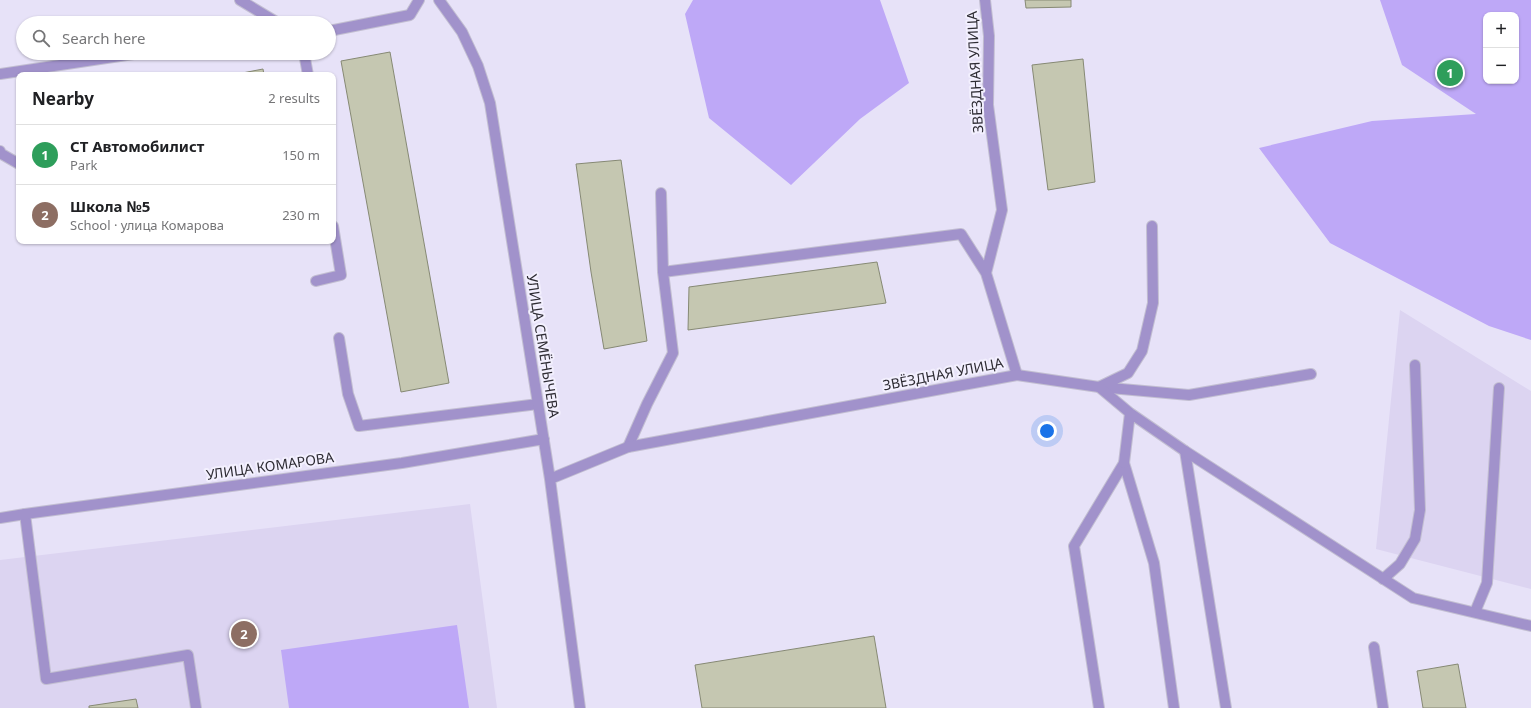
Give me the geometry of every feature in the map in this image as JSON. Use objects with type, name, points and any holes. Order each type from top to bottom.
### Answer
[{"type":"street","points":[[240,0],[266,16]]},
{"type":"street","points":[[336,30],[410,15],[418,0]]},
{"type":"street","name":"УЛИЦА СЕМЁНЫЧЕВА","points":[[439,0],[462,32],[478,66],[490,103],[544,438],[580,708]]},
{"type":"street","name":"ЗВЁЗДНАЯ УЛИЦА","points":[[550,479],[628,447],[1017,375],[986,273],[1002,210],[988,105],[989,36],[985,0]]},
{"type":"street","points":[[0,74],[93,60]]},
{"type":"street","points":[[305,60],[307,72]]},
{"type":"street","points":[[0,151],[0,153],[16,162]]},
{"type":"street","points":[[628,447],[647,404],[673,353],[663,272],[661,193]]},
{"type":"street","points":[[1099,387],[1128,373],[1142,351],[1153,303],[1152,226]]},
{"type":"street","points":[[663,272],[961,234],[986,273]]},
{"type":"street","points":[[316,281],[341,275],[336,244]]},
{"type":"street","points":[[339,338],[348,394],[359,426],[538,404]]},
{"type":"street","points":[[1383,579],[1400,564],[1415,539],[1420,510],[1415,365]]},
{"type":"street","points":[[1017,375],[1099,387],[1189,395],[1311,374]]},
{"type":"street","points":[[1099,387],[1130,413],[1185,451],[1413,598],[1531,626]]},
{"type":"street","points":[[1475,612],[1487,583],[1500,388]]},
{"type":"street","points":[[1130,413],[1124,463],[1154,563],[1174,708]]},
{"type":"street","name":"УЛИЦА КОМАРОВА","points":[[0,518],[402,463],[544,438]]},
{"type":"street","points":[[1185,451],[1226,708]]},
{"type":"street","points":[[1099,708],[1074,546],[1124,463]]},
{"type":"street","points":[[25,514],[46,679],[188,655],[196,708]]},
{"type":"street","points":[[1374,647],[1383,708]]},
{"type":"shaded area","points":[[693,0],[880,0],[909,83],[860,119],[791,185],[709,118],[685,14]]},
{"type":"shaded area","points":[[1380,0],[1531,0],[1531,340],[1489,326],[1330,243],[1259,148],[1372,121],[1476,114],[1402,65]]},
{"type":"shaded area","points":[[1400,310],[1531,391],[1531,589],[1376,549]]},
{"type":"shaded area","points":[[470,504],[497,708],[0,708],[0,560]]},
{"type":"shaded area","points":[[457,625],[469,708],[289,708],[281,650]]},
{"type":"building","points":[[1025,0],[1071,0],[1071,7],[1026,8]]},
{"type":"building","points":[[390,52],[449,383],[401,392],[341,61]]},
{"type":"building","points":[[1083,59],[1095,182],[1048,190],[1032,65]]},
{"type":"building","points":[[263,69],[264,72],[248,72]]},
{"type":"building","points":[[621,160],[647,341],[604,349],[591,272],[576,164]]},
{"type":"building","points":[[877,262],[886,303],[688,330],[689,287]]},
{"type":"building","points":[[874,636],[886,708],[702,708],[695,665]]},
{"type":"building","points":[[1458,664],[1466,708],[1423,708],[1417,671]]},
{"type":"building","points":[[136,699],[138,708],[89,708],[89,706]]},
{"type":"place","name":"СТ Автомобилист","points":[[1450,73]]},
{"type":"place","name":"Школа №5","points":[[244,634]]}]
